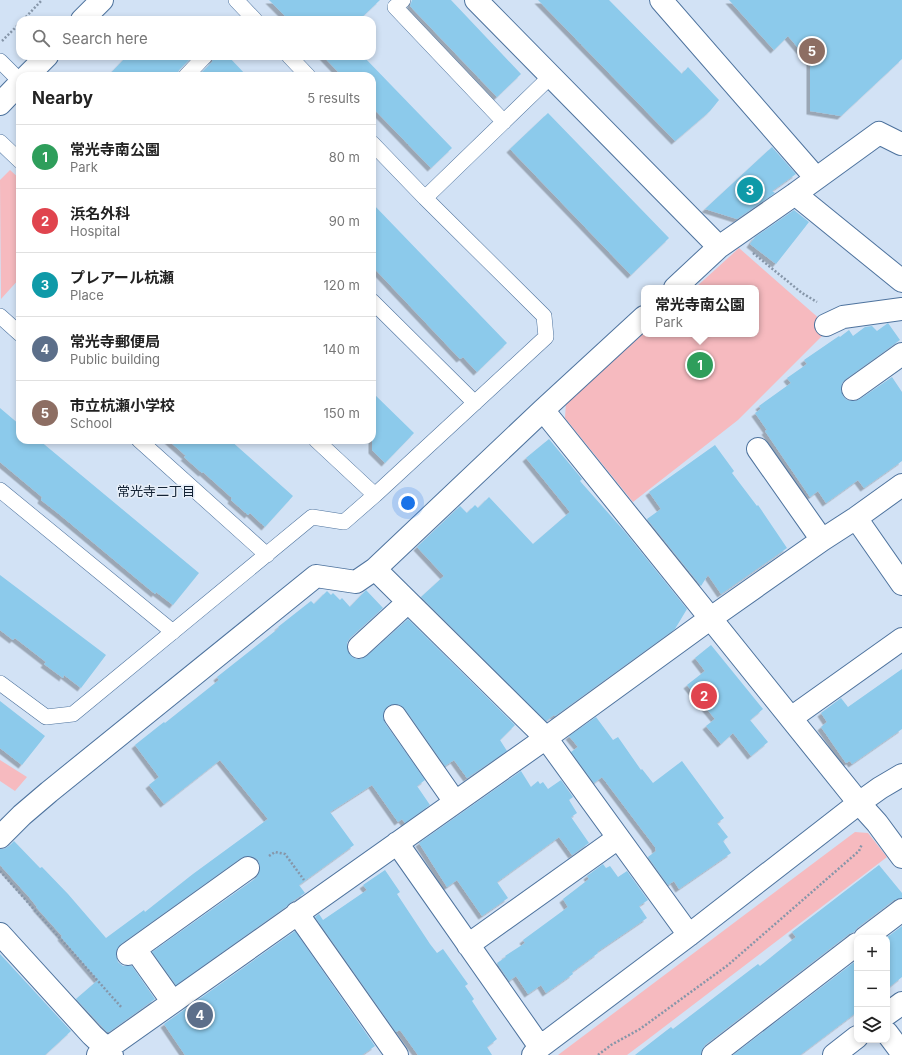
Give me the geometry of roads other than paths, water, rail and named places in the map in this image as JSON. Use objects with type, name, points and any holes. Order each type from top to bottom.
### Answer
[{"type":"street","points":[[86,16],[102,0]]},
{"type":"street","points":[[660,0],[816,178]]},
{"type":"street","points":[[480,1],[551,76],[726,243]]},
{"type":"street","points":[[31,72],[42,60]]},
{"type":"street","points":[[0,104],[16,86]]},
{"type":"street","points":[[678,285],[726,243],[879,133],[902,143]]},
{"type":"street","points":[[795,194],[902,281]]},
{"type":"street","points":[[835,321],[902,309]]},
{"type":"street","points":[[0,837],[22,815],[49,792],[316,576],[356,582],[375,569],[641,320]]},
{"type":"street","points":[[853,389],[902,354]]},
{"type":"street","points":[[543,410],[859,803],[877,823],[902,857]]},
{"type":"street","points":[[758,449],[822,540]]},
{"type":"street","points":[[0,934],[92,1035],[106,1053],[138,1026],[172,1001],[546,738],[711,618],[902,485]]},
{"type":"street","points":[[856,518],[902,584]]},
{"type":"street","points":[[375,569],[546,738],[689,935]]},
{"type":"street","points":[[359,647],[408,602]]},
{"type":"street","points":[[791,718],[902,639]]},
{"type":"street","points":[[396,716],[455,802]]},
{"type":"street","points":[[397,843],[468,945],[537,1051],[859,803],[902,775]]},
{"type":"street","points":[[468,945],[618,838]]},
{"type":"street","points":[[172,1001],[131,952],[248,868]]},
{"type":"street","points":[[869,935],[902,910]]},
{"type":"street","points":[[297,914],[397,1055]]},
{"type":"street","points":[[713,1055],[854,946]]},
{"type":"street","points":[[890,1012],[902,1002]]},
{"type":"street","points":[[890,1037],[902,1053]]},
{"type":"street","points":[[834,1055],[854,1039]]},
{"type":"lane","points":[[236,0],[247,16]]},
{"type":"lane","points":[[403,0],[395,8],[504,122]]},
{"type":"lane","points":[[190,72],[201,60]]},
{"type":"lane","points":[[293,60],[304,72]]},
{"type":"lane","points":[[0,61],[16,78]]},
{"type":"lane","points":[[425,198],[551,76]]},
{"type":"lane","points":[[0,142],[16,157]]},
{"type":"lane","points":[[0,683],[46,717],[73,714],[312,517],[344,522],[546,337],[544,316],[376,147]]},
{"type":"lane","points":[[376,305],[475,403]]},
{"type":"lane","points":[[0,316],[16,330]]},
{"type":"lane","points":[[143,444],[267,554]]},
{"type":"lane","points":[[320,444],[375,495]]},
{"type":"lane","points":[[0,490],[173,632]]},
{"type":"place","name":"市立杭瀬小学校","points":[[812,51]]},
{"type":"place","name":"プレアール杭瀬","points":[[750,190]]},
{"type":"place","name":"常光寺南公園","points":[[700,365]]},
{"type":"place","name":"浜名外科","points":[[704,696]]},
{"type":"place","name":"常光寺郵便局","points":[[200,1015]]},
{"type":"district","name":"常光寺二丁目","points":[[156,491]]}]
